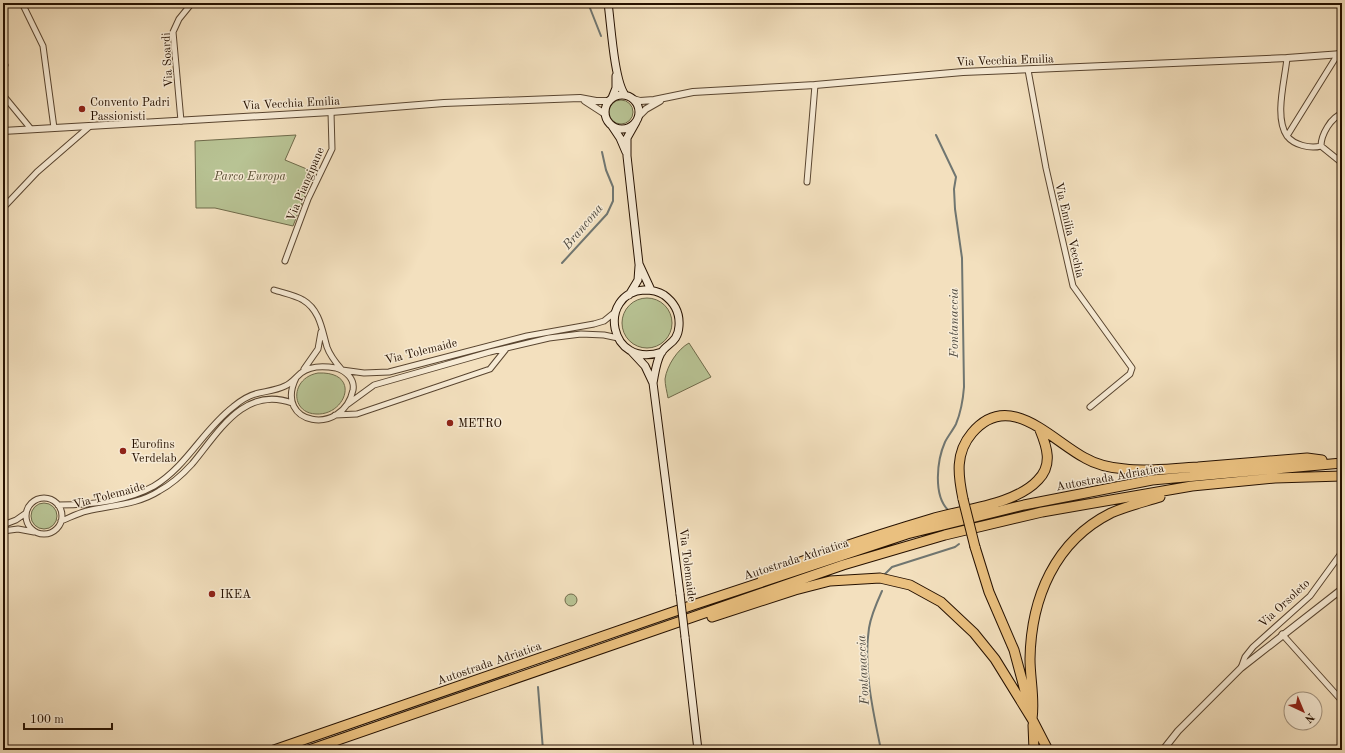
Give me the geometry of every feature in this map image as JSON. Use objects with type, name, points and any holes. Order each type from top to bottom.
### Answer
[{"type":"highway","points":[[1034,750],[1032,719],[1014,650],[989,592],[975,547],[958,473],[960,459],[966,441],[979,426],[999,416],[1014,416],[1030,421],[1040,430],[1054,436],[1074,452],[1089,460],[1106,466],[1125,469],[1153,470],[1307,458],[1339,463]]},
{"type":"highway","points":[[693,605],[777,570],[855,542],[935,518],[1000,501],[1023,492],[1039,479],[1046,466],[1047,448],[1040,430]]},
{"type":"highway","name":"Autostrada Adriatica","points":[[274,750],[693,605],[907,534],[1024,505],[1152,480],[1339,463]]},
{"type":"highway","name":"Autostrada Adriatica","points":[[309,750],[613,646],[843,565],[945,535],[1042,512],[1192,486],[1275,478],[1342,476]]},
{"type":"highway","points":[[1032,719],[1034,709],[1030,658],[1033,623],[1040,595],[1053,567],[1060,556],[1076,537],[1105,516],[1128,506],[1192,486]]},
{"type":"highway","points":[[613,646],[640,640],[810,586],[848,579],[890,579],[921,590],[941,602],[962,620],[986,647],[1032,719],[1048,750]]},
{"type":"main road","points":[[608,3],[617,65],[623,91],[625,95],[633,99],[639,109],[637,120],[626,129],[620,130],[612,126]]},
{"type":"main road","points":[[605,114],[606,106],[616,88],[617,65]]},
{"type":"main road","points":[[611,99],[625,95]]},
{"type":"main road","name":"Via Tolemaide","points":[[605,114],[607,121],[612,126],[624,146],[627,156]]},
{"type":"main road","name":"Via Tolemaide","points":[[616,310],[621,301],[629,295],[638,280],[639,264],[627,156],[627,138],[637,120]]},
{"type":"main road","name":"Via Tolemaide","points":[[639,264],[644,278],[651,290],[662,293],[671,300],[677,309],[680,319],[676,338],[670,346],[662,352],[656,366],[653,383],[698,750]]},
{"type":"main road","points":[[629,295],[639,290],[651,290]]},
{"type":"main road","points":[[616,310],[614,324],[618,338]]},
{"type":"main road","name":"Via Tolemaide","points":[[618,338],[624,346],[645,366],[653,383]]},
{"type":"main road","points":[[632,352],[642,355],[652,355],[662,352]]},
{"type":"street","points":[[22,3],[43,46],[54,128]]},
{"type":"street","name":"Via Soardi","points":[[181,121],[173,32],[179,19],[192,3]]},
{"type":"street","points":[[1313,3],[1321,3]]},
{"type":"street","points":[[1287,136],[1340,54]]},
{"type":"street","name":"Via Vecchia Emilia","points":[[633,99],[640,101],[654,100],[693,92],[815,85],[963,72],[1287,58],[1340,54]]},
{"type":"street","points":[[1287,58],[1281,108],[1281,121],[1287,136],[1291,141],[1309,147],[1321,146],[1342,163]]},
{"type":"street","name":"Via Emilia Vecchia","points":[[1028,70],[1046,168],[1073,286],[1132,368],[1130,374],[1090,407]]},
{"type":"street","points":[[807,182],[815,85]]},
{"type":"street","points":[[3,95],[31,129]]},
{"type":"street","points":[[637,120],[650,107],[669,96]]},
{"type":"street","points":[[580,98],[605,114]]},
{"type":"street","name":"Via Vecchia Emilia","points":[[3,131],[331,112],[444,103],[580,98],[596,101],[611,99]]},
{"type":"street","name":"Via Piangipane","points":[[285,261],[308,199],[332,149],[331,112]]},
{"type":"street","points":[[1321,146],[1321,139],[1333,120],[1342,114]]},
{"type":"street","points":[[3,208],[37,172],[90,126]]},
{"type":"street","points":[[274,290],[303,300],[317,315],[328,348],[335,362],[348,375],[353,383],[351,396],[346,405]]},
{"type":"street","name":"Via Tolemaide","points":[[302,372],[309,368],[326,366],[342,370],[376,373],[389,372],[521,337],[594,324],[604,321],[612,316],[616,310]]},
{"type":"street","name":"Via Tolemaide","points":[[3,525],[16,520],[26,513],[28,508],[36,500],[48,499],[58,505],[87,505],[138,493],[153,486],[178,468],[215,424],[233,407],[257,393],[286,386],[296,378],[318,349],[321,338],[321,325]]},
{"type":"street","name":"Via Tolemaide","points":[[61,521],[86,511],[143,500],[159,491],[183,474],[226,421],[252,403],[269,399],[284,400],[292,403],[302,416],[310,420],[318,421],[334,415],[374,385],[507,348],[581,334],[604,335],[618,338]]},
{"type":"street","points":[[334,415],[358,414],[490,369],[507,348]]},
{"type":"street","points":[[292,403],[291,394],[296,378]]},
{"type":"street","name":"Via Tolemaide","points":[[36,533],[51,533],[58,527],[61,521],[58,505]]},
{"type":"street","points":[[26,513],[28,525],[36,533]]},
{"type":"street","points":[[3,531],[18,529],[36,533]]},
{"type":"street","name":"Via Orsoleto","points":[[1241,668],[1245,657],[1253,647],[1310,596],[1342,552]]},
{"type":"street","name":"Via Orsoleto","points":[[1163,750],[1178,731],[1241,668],[1282,634],[1342,589]]},
{"type":"street","points":[[1282,634],[1342,701]]},
{"type":"green space","points":[[621,100],[629,104],[633,112],[629,120],[621,124],[613,120],[609,112],[613,104]]},
{"type":"green space","name":"Parco Europa","points":[[296,135],[285,160],[314,172],[293,226],[215,208],[196,208],[195,141]]},
{"type":"green space","points":[[642,298],[652,298],[665,305],[672,318],[672,328],[665,341],[652,348],[642,348],[633,344],[626,337],[622,328],[622,318],[626,309],[633,302]]},
{"type":"green space","points":[[689,343],[711,377],[668,398],[665,379],[668,368],[677,353]]},
{"type":"green space","points":[[318,373],[332,374],[340,379],[345,386],[345,394],[335,408],[327,413],[316,414],[307,412],[301,408],[297,395],[298,388],[302,381],[309,376]]},
{"type":"green space","points":[[44,503],[53,507],[57,516],[53,525],[44,529],[35,525],[31,516],[35,507]]},
{"type":"green space","points":[[569,594],[573,594],[577,600],[573,606],[569,606],[565,602],[565,598]]},
{"type":"waterway","name":"Brancona","points":[[588,3],[601,36]]},
{"type":"waterway","name":"Fontanaccia","points":[[936,135],[956,177],[954,189],[955,209],[962,258],[964,392],[958,419],[942,449],[938,467],[938,487],[940,496],[943,504],[948,510]]},
{"type":"waterway","name":"Brancona","points":[[562,263],[607,214],[613,201],[613,187],[606,170],[602,152]]},
{"type":"waterway","name":"Fontanaccia","points":[[885,574],[892,567],[955,547],[959,544]]},
{"type":"waterway","name":"Fontanaccia","points":[[881,750],[868,674],[867,643],[874,609],[882,591]]},
{"type":"waterway","name":"Brancona","points":[[538,687],[543,750]]},
{"type":"place","name":"Convento Padri Passionisti","points":[[82,109]]},
{"type":"place","name":"METRO","points":[[450,423]]},
{"type":"place","name":"Eurofins Verdelab","points":[[123,451]]},
{"type":"place","name":"IKEA","points":[[212,594]]}]
